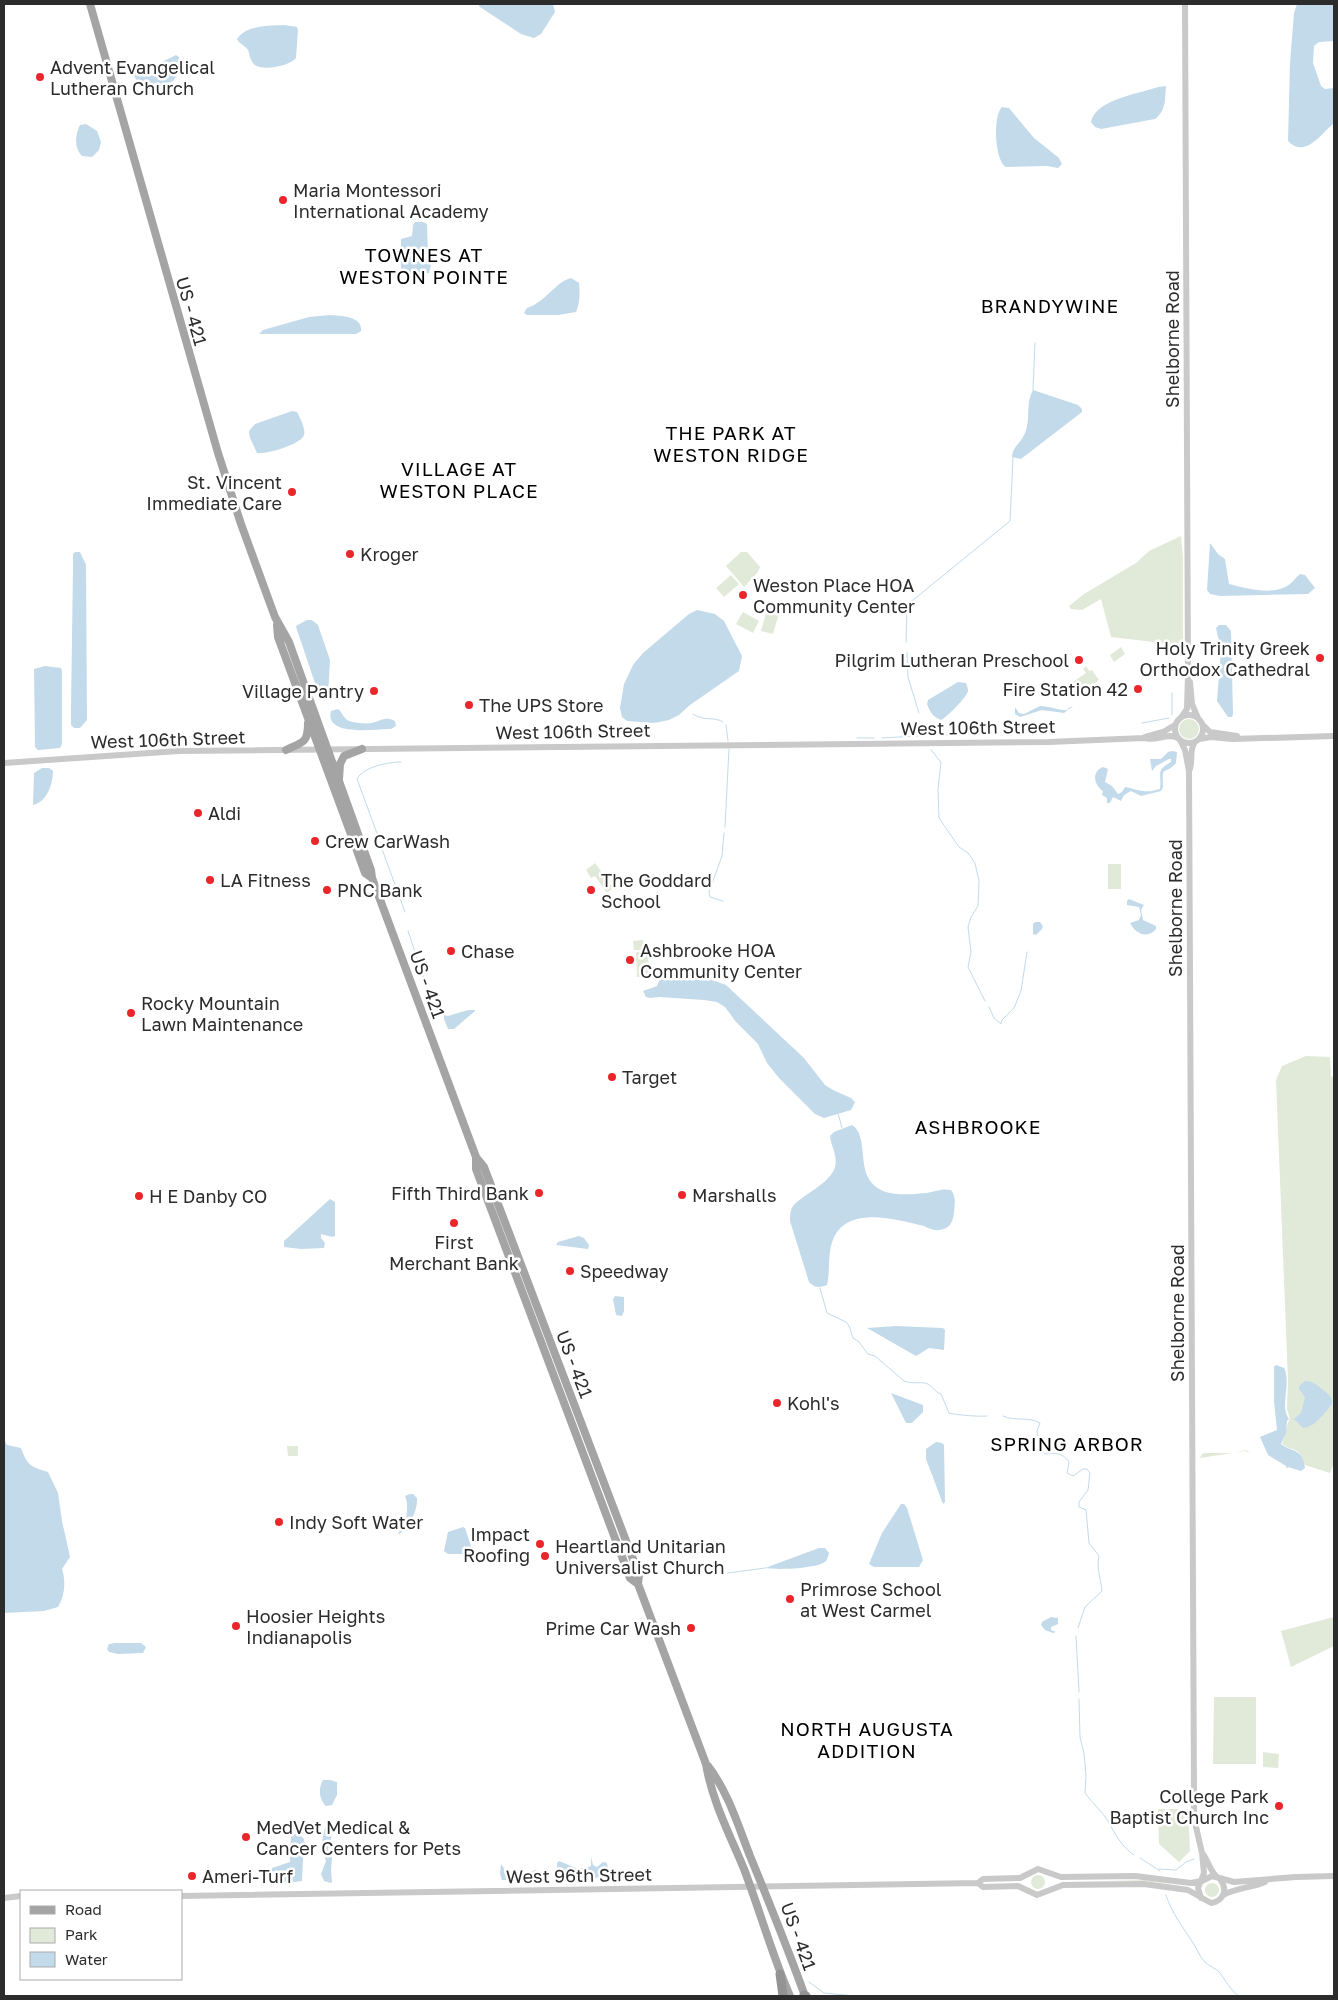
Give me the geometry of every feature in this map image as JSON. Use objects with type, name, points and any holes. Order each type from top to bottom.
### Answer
[{"type":"highway","points":[[780,1974],[783,1996]]},
{"type":"main road","name":"US - 421","points":[[90,4],[200,394],[241,524],[278,623],[289,642],[323,750],[366,873],[372,878]]},
{"type":"main road","name":"US - 421","points":[[278,623],[278,637],[308,719],[338,780],[371,870],[372,878],[476,1158],[476,1170],[630,1578],[638,1584],[706,1764],[709,1783],[750,1887],[780,1974],[790,1996]]},
{"type":"main road","points":[[286,750],[305,740],[308,735],[308,719]]},
{"type":"main road","points":[[338,780],[341,772],[340,764],[344,756],[362,749]]},
{"type":"main road","name":"US - 421","points":[[706,1764],[719,1780],[805,1996]]},
{"type":"street","name":"Shelborne Road","points":[[1182,716],[1187,709],[1188,674],[1185,4]]},
{"type":"street","name":"Shelborne Road","points":[[1188,674],[1192,704],[1198,718]]},
{"type":"street","points":[[1246,738],[1210,732],[1198,718],[1190,715],[1182,716],[1175,725],[1175,732],[1179,739],[1187,743],[1211,737],[1232,739],[1334,736]]},
{"type":"street","name":"West 106th Street","points":[[4,763],[164,752],[1049,742],[1144,738],[1163,732],[1175,725]]},
{"type":"street","points":[[1197,741],[1203,733],[1203,726]]},
{"type":"street","name":"West 106th Street","points":[[1144,738],[1148,740],[1172,735],[1179,739]]},
{"type":"street","name":"Shelborne Road","points":[[1179,739],[1185,750],[1189,771],[1194,1818],[1202,1853],[1204,1873],[1202,1881]]},
{"type":"street","name":"Shelborne Road","points":[[1189,771],[1191,768],[1191,749],[1197,741]]},
{"type":"street","name":"Shelborne Road","points":[[1202,1853],[1211,1871],[1219,1879]]},
{"type":"street","points":[[1268,1881],[1232,1882],[1210,1877],[1191,1883],[1135,1876],[1063,1878],[1038,1869],[1027,1875],[1025,1884],[1028,1891],[1037,1895],[1063,1885],[1144,1884],[1188,1890],[1207,1902],[1213,1903],[1232,1891],[1268,1881],[1296,1877],[1334,1876]]},
{"type":"street","points":[[1048,1872],[1052,1881],[1049,1891]]},
{"type":"street","name":"West 96th Street","points":[[978,1883],[983,1878],[1020,1878],[1027,1875]]},
{"type":"street","points":[[1219,1879],[1224,1887],[1223,1895]]},
{"type":"street","points":[[1201,1898],[1198,1890],[1202,1881]]},
{"type":"street","name":"West 96th Street","points":[[182,1896],[978,1883],[982,1887],[1018,1886],[1028,1891]]},
{"type":"street","points":[[4,1898],[20,1896]]},
{"type":"green space","points":[[1181,536],[1183,556],[1183,644],[1111,637],[1101,599],[1082,610],[1071,609],[1069,606],[1084,594],[1136,563],[1149,551]]},
{"type":"green space","points":[[741,552],[747,552],[760,567],[758,572],[744,587],[726,566]]},
{"type":"green space","points":[[731,575],[739,584],[724,597],[716,588]]},
{"type":"green space","points":[[768,607],[780,610],[773,634],[761,631]]},
{"type":"green space","points":[[743,612],[759,621],[753,633],[736,624]]},
{"type":"green space","points":[[1121,647],[1125,654],[1114,662],[1110,655]]},
{"type":"green space","points":[[1086,666],[1089,671],[1092,670],[1099,680],[1081,693],[1077,687],[1073,690],[1070,684],[1086,673],[1083,669]]},
{"type":"green space","points":[[1189,719],[1196,722],[1199,729],[1196,736],[1189,739],[1182,736],[1179,729],[1182,722]]},
{"type":"green space","points":[[595,863],[613,888],[607,893],[595,876],[591,878],[586,870]]},
{"type":"green space","points":[[1108,864],[1121,864],[1121,889],[1108,889]]},
{"type":"green space","points":[[643,940],[644,950],[634,950],[633,941]]},
{"type":"green space","points":[[648,951],[649,976],[637,977],[636,952]]},
{"type":"green space","points":[[1306,1056],[1330,1057],[1331,1076],[1334,1078],[1334,1463],[1330,1473],[1305,1465],[1299,1452],[1282,1444],[1290,1419],[1287,1409],[1288,1380],[1276,1080],[1282,1066]]},
{"type":"green space","points":[[287,1446],[298,1446],[298,1456],[288,1456]]},
{"type":"green space","points":[[1206,1453],[1232,1453],[1200,1458],[1202,1454]]},
{"type":"green space","points":[[1334,1617],[1334,1646],[1291,1667],[1281,1631]]},
{"type":"green space","points":[[1214,1697],[1256,1697],[1256,1764],[1213,1764]]},
{"type":"green space","points":[[1263,1752],[1279,1754],[1278,1768],[1263,1767]]},
{"type":"green space","points":[[1158,1809],[1188,1809],[1190,1851],[1179,1862],[1159,1844]]},
{"type":"green space","points":[[1038,1875],[1043,1877],[1045,1882],[1043,1887],[1038,1889],[1033,1887],[1031,1882],[1033,1877]]},
{"type":"green space","points":[[1145,1880],[1183,1885],[1141,1881],[1064,1882]]},
{"type":"green space","points":[[1212,1883],[1217,1885],[1219,1890],[1217,1895],[1212,1897],[1207,1895],[1205,1890],[1207,1885]]},
{"type":"water","points":[[478,4],[553,4],[555,12],[541,34],[534,38],[521,34]]},
{"type":"water","points":[[1297,4],[1334,4],[1334,41],[1319,42],[1314,46],[1313,63],[1321,86],[1325,89],[1334,88],[1334,123],[1312,143],[1301,147],[1294,146],[1288,141],[1290,63],[1294,13]]},
{"type":"water","points":[[284,25],[297,27],[296,58],[293,61],[276,67],[264,68],[255,65],[251,60],[248,50],[237,39],[241,34],[252,29]]},
{"type":"water","points":[[176,55],[179,57],[178,72],[174,80],[165,86],[147,93],[136,80],[134,73],[137,65],[156,65]]},
{"type":"water","points":[[1166,86],[1163,108],[1155,119],[1101,129],[1095,127],[1091,122],[1095,114],[1109,103],[1130,95]]},
{"type":"water","points":[[1002,107],[1009,108],[1034,138],[1059,158],[1062,164],[1058,168],[1047,166],[1006,167],[1002,163],[997,147],[996,128],[999,112]]},
{"type":"water","points":[[86,124],[97,131],[101,142],[99,150],[92,157],[82,156],[77,145],[76,137],[80,125]]},
{"type":"water","points":[[415,222],[427,224],[428,253],[431,265],[429,273],[406,274],[401,268],[401,239],[412,236]]},
{"type":"water","points":[[571,278],[579,283],[579,298],[576,312],[558,315],[527,315],[524,313],[527,308],[540,301],[565,280]]},
{"type":"water","points":[[330,315],[350,318],[359,322],[361,331],[356,334],[259,334],[263,330],[309,317]]},
{"type":"water","points":[[1033,390],[1078,405],[1082,412],[1021,459],[1012,457],[1027,428],[1029,401]]},
{"type":"water","points":[[292,411],[297,412],[302,423],[304,435],[302,438],[283,448],[257,453],[249,431],[255,424]]},
{"type":"water","points":[[1210,543],[1218,554],[1225,559],[1229,584],[1265,591],[1287,586],[1300,574],[1305,575],[1315,588],[1308,594],[1220,596],[1210,594],[1207,590]]},
{"type":"water","points":[[80,552],[86,565],[87,720],[80,728],[74,728],[71,725],[73,554]]},
{"type":"water","points":[[697,610],[715,614],[724,621],[742,656],[739,671],[690,705],[679,715],[669,720],[654,723],[627,721],[622,717],[620,708],[624,684],[633,665],[643,653],[689,614]]},
{"type":"water","points":[[307,620],[312,620],[318,625],[330,660],[328,696],[324,698],[318,692],[296,626]]},
{"type":"water","points":[[1219,625],[1226,625],[1231,631],[1232,717],[1228,717],[1217,701],[1221,650],[1216,628]]},
{"type":"water","points":[[45,666],[61,668],[62,671],[62,744],[60,748],[38,750],[35,747],[34,669]]},
{"type":"water","points":[[958,682],[966,683],[967,694],[948,715],[941,720],[938,719],[929,709],[928,700]]},
{"type":"water","points":[[1040,706],[1068,710],[1064,713],[1042,710],[1020,717],[1015,714],[1015,707],[1019,713],[1024,714]]},
{"type":"water","points":[[338,709],[349,721],[370,723],[388,719],[395,721],[396,726],[391,729],[374,730],[343,728],[335,725],[331,719],[331,711]]},
{"type":"water","points":[[1168,752],[1177,752],[1176,763],[1164,772],[1161,791],[1141,796],[1131,791],[1124,795],[1121,801],[1113,797],[1110,803],[1107,803],[1107,798],[1102,795],[1103,791],[1095,779],[1099,769],[1103,767],[1108,769],[1105,782],[1112,786],[1118,794],[1125,787],[1142,791],[1160,789],[1161,770],[1171,762],[1171,759],[1156,766],[1152,771],[1150,759],[1161,759]]},
{"type":"water","points":[[42,768],[49,768],[53,771],[52,781],[48,792],[42,800],[33,805],[34,773]]},
{"type":"water","points":[[1129,899],[1144,905],[1141,910],[1143,920],[1156,926],[1153,932],[1145,935],[1132,927],[1130,923],[1139,920],[1141,915],[1139,907],[1127,905]]},
{"type":"water","points":[[1040,922],[1043,926],[1036,935],[1033,934],[1033,924]]},
{"type":"water","points":[[690,974],[726,985],[804,1058],[825,1085],[851,1098],[855,1102],[851,1110],[824,1118],[815,1114],[779,1078],[767,1063],[758,1044],[736,1022],[725,1007],[717,1002],[659,997],[650,998],[646,997],[643,991],[657,986],[661,977]]},
{"type":"water","points":[[468,1010],[475,1011],[454,1029],[448,1029],[444,1015],[448,1016]]},
{"type":"water","points":[[852,1125],[860,1136],[867,1175],[876,1187],[895,1194],[951,1190],[955,1200],[954,1216],[948,1227],[937,1230],[878,1217],[855,1220],[845,1224],[837,1232],[831,1245],[827,1285],[817,1287],[809,1282],[790,1221],[791,1211],[797,1202],[832,1173],[836,1159],[830,1136],[834,1132]]},
{"type":"water","points":[[330,1199],[335,1202],[335,1236],[321,1234],[321,1238],[325,1243],[324,1248],[301,1249],[284,1247],[284,1241]]},
{"type":"water","points":[[579,1236],[584,1238],[589,1245],[588,1249],[556,1245],[558,1242]]},
{"type":"water","points":[[615,1296],[624,1297],[622,1316],[616,1315],[613,1299]]},
{"type":"water","points":[[896,1326],[943,1328],[945,1330],[944,1350],[929,1348],[916,1356],[867,1328]]},
{"type":"water","points":[[1276,1365],[1284,1368],[1287,1380],[1285,1408],[1289,1419],[1281,1444],[1300,1454],[1305,1468],[1301,1471],[1288,1467],[1287,1469],[1286,1466],[1268,1455],[1260,1437],[1277,1430],[1274,1402],[1274,1367]]},
{"type":"water","points":[[1305,1381],[1312,1382],[1320,1387],[1330,1396],[1332,1402],[1316,1422],[1309,1427],[1303,1428],[1294,1419],[1301,1413],[1305,1397],[1299,1386]]},
{"type":"water","points":[[891,1393],[923,1405],[923,1412],[912,1423],[906,1423]]},
{"type":"water","points":[[4,1439],[7,1445],[21,1448],[30,1464],[37,1469],[48,1472],[58,1493],[70,1557],[62,1569],[64,1588],[58,1607],[44,1611],[4,1613]]},
{"type":"water","points":[[936,1442],[944,1445],[945,1502],[943,1504],[926,1459],[926,1449]]},
{"type":"water","points":[[410,1494],[417,1498],[416,1508],[409,1524],[399,1534],[406,1516],[405,1496]]},
{"type":"water","points":[[901,1504],[904,1504],[907,1508],[923,1560],[919,1567],[874,1567],[869,1564],[882,1533]]},
{"type":"water","points":[[463,1527],[471,1546],[470,1554],[448,1554],[444,1551],[448,1532]]},
{"type":"water","points":[[819,1548],[825,1548],[829,1553],[822,1564],[797,1568],[765,1568]]},
{"type":"water","points":[[1051,1617],[1058,1618],[1058,1624],[1051,1627],[1051,1630],[1056,1632],[1053,1633],[1045,1630],[1041,1625],[1042,1622]]},
{"type":"water","points":[[141,1643],[146,1647],[143,1653],[118,1654],[109,1652],[107,1649],[109,1644]]},
{"type":"water","points":[[323,1780],[337,1782],[337,1795],[332,1805],[326,1806],[321,1797],[320,1787]]},
{"type":"water","points":[[325,1827],[333,1831],[328,1849],[332,1858],[331,1883],[324,1881],[321,1874],[326,1861],[321,1847]]},
{"type":"water","points":[[295,1834],[300,1835],[304,1839],[302,1881],[273,1881],[270,1875],[272,1868],[290,1862],[291,1836]]},
{"type":"water","points":[[591,1857],[593,1865],[597,1867],[603,1862],[607,1863],[609,1873],[607,1877],[575,1880],[559,1879],[557,1876],[557,1863],[559,1861],[576,1868],[586,1868],[591,1866]]},
{"type":"water","points":[[501,1864],[505,1870],[513,1872],[514,1878],[502,1880],[500,1874]]},
{"type":"water","points":[[535,1870],[543,1872],[546,1878],[531,1880],[527,1877]]},
{"type":"waterway","points":[[1033,390],[1035,343]]},
{"type":"waterway","points":[[906,642],[907,605],[1010,521],[1013,458]]},
{"type":"waterway","points":[[907,652],[908,677],[919,713]]},
{"type":"waterway","points":[[1172,693],[1172,715]]},
{"type":"waterway","points":[[1068,709],[1072,707]]},
{"type":"waterway","points":[[693,714],[701,718],[716,719],[723,722]]},
{"type":"waterway","points":[[1142,723],[1169,718]]},
{"type":"waterway","points":[[726,725],[728,741]]},
{"type":"waterway","points":[[882,738],[996,734]]},
{"type":"waterway","points":[[857,738],[874,738]]},
{"type":"waterway","points":[[725,827],[729,749]]},
{"type":"waterway","points":[[931,750],[941,762],[938,789],[939,818],[959,847],[968,853],[975,863],[979,881],[978,906],[971,917],[968,927],[971,952],[968,967],[985,1001]]},
{"type":"waterway","points":[[378,836],[357,779],[370,768],[401,762]]},
{"type":"waterway","points":[[723,901],[710,897],[709,892],[722,856],[724,833]]},
{"type":"waterway","points":[[382,849],[405,912]]},
{"type":"waterway","points":[[408,931],[424,979]]},
{"type":"waterway","points":[[989,1007],[994,1018],[1001,1024],[1002,1020],[1014,1008],[1021,991],[1027,952]]},
{"type":"waterway","points":[[838,1113],[842,1128]]},
{"type":"waterway","points":[[820,1288],[827,1313],[846,1322],[853,1338],[859,1342],[868,1354],[875,1356],[904,1381],[929,1384],[941,1394],[949,1413],[987,1416]]},
{"type":"waterway","points":[[1003,1416],[1040,1423],[1037,1431],[1038,1436],[1044,1440],[1042,1451],[1045,1454],[1055,1453],[1064,1456],[1069,1462],[1067,1473],[1073,1476],[1083,1469],[1087,1469],[1090,1473],[1088,1490],[1079,1502],[1079,1507],[1086,1510],[1089,1543],[1099,1556],[1098,1569],[1102,1591],[1085,1607],[1078,1628]]},
{"type":"waterway","points":[[728,1573],[765,1568]]},
{"type":"waterway","points":[[1076,1636],[1079,1692]]},
{"type":"waterway","points":[[1079,1699],[1080,1737],[1084,1753],[1086,1776],[1085,1793],[1106,1817],[1122,1844],[1134,1855]]},
{"type":"waterway","points":[[1140,1858],[1160,1871]]},
{"type":"waterway","points":[[1159,1869],[1176,1870],[1186,1862],[1194,1859]]},
{"type":"waterway","points":[[1166,1895],[1168,1902],[1202,1958],[1219,1972],[1231,1989],[1239,1996]]},
{"type":"waterway","points":[[809,1982],[824,1993],[856,1996]]},
{"type":"place","name":"Advent Evangelical Lutheran Church","points":[[40,77]]},
{"type":"place","name":"Maria Montessori International Academy","points":[[283,200]]},
{"type":"place","name":"St. Vincent Immediate Care","points":[[292,492]]},
{"type":"place","name":"Kroger","points":[[350,554]]},
{"type":"place","name":"Weston Place HOA Community Center","points":[[743,595]]},
{"type":"place","name":"Holy Trinity Greek Orthodox Cathedral","points":[[1320,658]]},
{"type":"place","name":"Pilgrim Lutheran Preschool","points":[[1079,660]]},
{"type":"place","name":"Fire Station 42","points":[[1138,689]]},
{"type":"place","name":"Village Pantry","points":[[374,691]]},
{"type":"place","name":"The UPS Store","points":[[469,705]]},
{"type":"place","name":"Aldi","points":[[198,813]]},
{"type":"place","name":"Crew CarWash","points":[[315,841]]},
{"type":"place","name":"LA Fitness","points":[[210,880]]},
{"type":"place","name":"PNC Bank","points":[[327,890]]},
{"type":"place","name":"The Goddard School","points":[[591,890]]},
{"type":"place","name":"Chase","points":[[451,951]]},
{"type":"place","name":"Ashbrooke HOA Community Center","points":[[630,960]]},
{"type":"place","name":"Rocky Mountain Lawn Maintenance","points":[[131,1013]]},
{"type":"place","name":"Target","points":[[612,1077]]},
{"type":"place","name":"Fifth Third Bank","points":[[539,1193]]},
{"type":"place","name":"Marshalls","points":[[682,1195]]},
{"type":"place","name":"H E Danby CO","points":[[139,1196]]},
{"type":"place","name":"First Merchant Bank","points":[[454,1223]]},
{"type":"place","name":"Speedway","points":[[570,1271]]},
{"type":"place","name":"Kohl's","points":[[777,1403]]},
{"type":"place","name":"Indy Soft Water","points":[[279,1522]]},
{"type":"place","name":"Impact Roofing","points":[[540,1544]]},
{"type":"place","name":"Heartland Unitarian Universalist Church","points":[[545,1556]]},
{"type":"place","name":"Primrose School at West Carmel","points":[[790,1599]]},
{"type":"place","name":"Hoosier Heights Indianapolis","points":[[236,1626]]},
{"type":"place","name":"Prime Car Wash","points":[[691,1628]]},
{"type":"place","name":"College Park Baptist Church Inc","points":[[1279,1806]]},
{"type":"place","name":"MedVet Medical & Cancer Centers for Pets","points":[[246,1837]]},
{"type":"place","name":"Ameri-Turf","points":[[192,1876]]},
{"type":"district","name":"TOWNES AT WESTON POINTE","points":[[424,265]]},
{"type":"district","name":"BRANDYWINE","points":[[1050,305]]},
{"type":"district","name":"THE PARK AT WESTON RIDGE","points":[[731,443]]},
{"type":"district","name":"VILLAGE AT WESTON PLACE","points":[[459,479]]},
{"type":"district","name":"ASHBROOKE","points":[[978,1126]]},
{"type":"district","name":"SPRING ARBOR","points":[[1067,1443]]},
{"type":"district","name":"NORTH AUGUSTA ADDITION","points":[[867,1739]]}]
